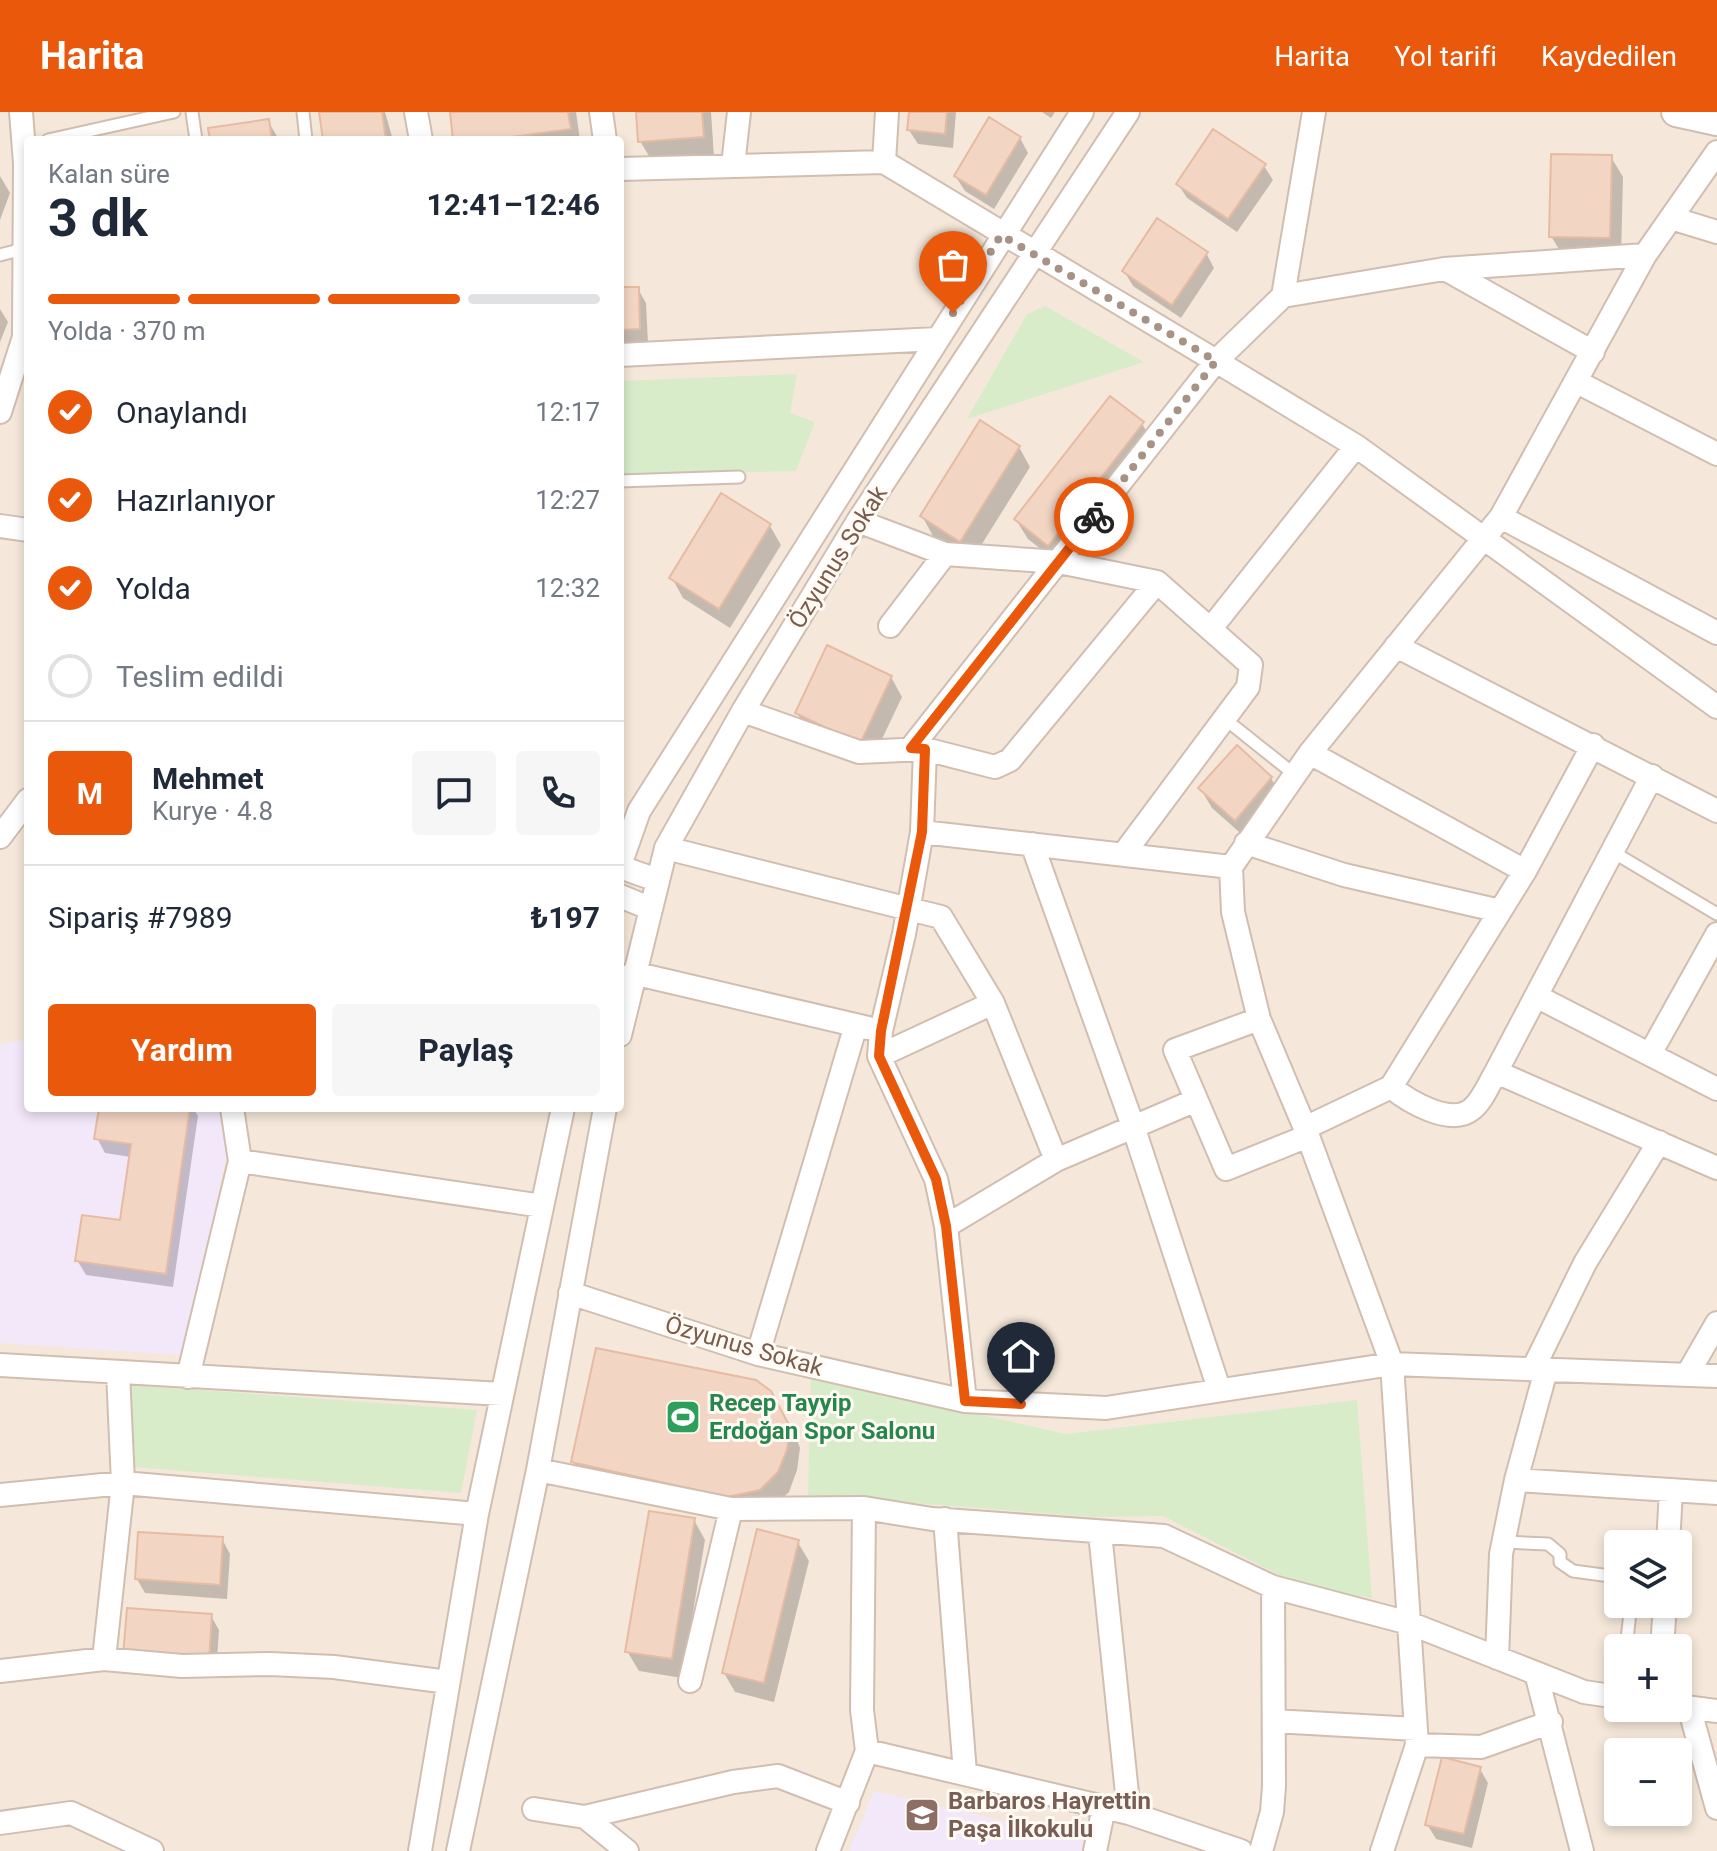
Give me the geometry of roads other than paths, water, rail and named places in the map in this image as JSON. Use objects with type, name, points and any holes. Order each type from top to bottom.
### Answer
[{"type":"street","points":[[21,112],[25,136]]},
{"type":"street","points":[[416,112],[420,136]]},
{"type":"street","points":[[601,112],[604,136]]},
{"type":"street","points":[[733,165],[739,112]]},
{"type":"street","points":[[884,162],[887,112]]},
{"type":"street","points":[[624,846],[630,816],[1082,112]]},
{"type":"street","name":"Özyunus Sokak","points":[[624,1016],[666,848],[743,711],[858,521],[1036,256],[1128,112]]},
{"type":"street","points":[[1283,296],[1314,112]]},
{"type":"street","points":[[1676,112],[1717,121]]},
{"type":"street","points":[[1382,1851],[1416,1737],[1392,1364],[1307,1132],[1259,1019],[1233,912],[1231,867],[1310,753],[1501,517],[1645,255],[1717,152]]},
{"type":"street","points":[[624,169],[884,162],[1356,446],[1717,707]]},
{"type":"street","points":[[9,399],[24,337],[24,214]]},
{"type":"street","points":[[1671,218],[1717,232]]},
{"type":"street","points":[[965,1401],[946,1226],[936,1179],[879,1056],[881,1031],[908,912],[922,832],[918,749],[1216,361],[1283,296],[1444,269],[1645,255]]},
{"type":"street","points":[[1444,269],[1593,352]]},
{"type":"street","points":[[624,355],[937,339]]},
{"type":"street","points":[[1577,382],[1717,454]]},
{"type":"street","points":[[1212,627],[1356,446]]},
{"type":"street","points":[[1501,517],[1717,633]]},
{"type":"street","points":[[858,521],[945,554],[1059,562],[1157,582],[1212,627],[1251,665],[1248,687],[1125,852]]},
{"type":"street","points":[[0,526],[24,529]]},
{"type":"street","points":[[890,626],[945,554]]},
{"type":"street","points":[[743,711],[859,752],[918,749],[995,767],[1010,760],[1157,582]]},
{"type":"street","points":[[1396,646],[1717,811]]},
{"type":"street","points":[[1259,1019],[1175,1050],[1194,1101],[1226,1169],[1307,1132],[1391,1087],[1525,871],[1593,745]]},
{"type":"street","points":[[1310,753],[1525,871]]},
{"type":"street","points":[[1391,1087],[1402,1096],[1451,1116],[1472,1109],[1496,1072],[1652,776]]},
{"type":"street","points":[[0,837],[24,805]]},
{"type":"street","points":[[922,832],[1125,852],[1231,867]]},
{"type":"street","points":[[1246,843],[1344,875],[1500,911]]},
{"type":"street","points":[[1032,844],[1133,1126],[1219,1389]]},
{"type":"street","points":[[666,848],[908,912],[941,917],[993,1003],[1056,1160]]},
{"type":"street","points":[[624,868],[657,880]]},
{"type":"street","points":[[624,898],[649,908]]},
{"type":"street","points":[[1650,1054],[1717,934]]},
{"type":"street","points":[[633,973],[881,1031]]},
{"type":"street","points":[[1536,996],[1717,1089]]},
{"type":"street","points":[[879,1056],[993,1003]]},
{"type":"street","points":[[758,1354],[856,1025]]},
{"type":"street","points":[[1496,1072],[1717,1168]]},
{"type":"street","points":[[946,1226],[1056,1160],[1194,1101]]},
{"type":"street","points":[[188,1377],[240,1161],[233,1112]]},
{"type":"street","points":[[420,1851],[477,1514],[562,1112]]},
{"type":"street","points":[[458,1851],[538,1470],[604,1112]]},
{"type":"street","points":[[1497,1658],[1504,1542],[1540,1369],[1585,1263],[1659,1142]]},
{"type":"street","points":[[240,1161],[542,1206]]},
{"type":"street","name":"Özyunus Sokak","points":[[570,1293],[758,1354],[965,1401],[1106,1408],[1392,1364],[1717,1376]]},
{"type":"street","points":[[1687,1375],[1717,1323]]},
{"type":"street","points":[[0,1365],[502,1394]]},
{"type":"street","points":[[104,1659],[123,1483],[118,1372]]},
{"type":"street","points":[[538,1470],[731,1509],[864,1508],[945,1519],[1164,1536],[1273,1587],[1409,1623],[1584,1692],[1604,1695]]},
{"type":"street","points":[[1516,1480],[1717,1493]]},
{"type":"street","points":[[0,1495],[123,1483],[477,1514]]},
{"type":"street","points":[[1669,1530],[1671,1491]]},
{"type":"street","points":[[828,1851],[867,1751],[862,1710],[864,1508]]},
{"type":"street","points":[[690,1681],[731,1509]]},
{"type":"street","points":[[945,1519],[965,1773]]},
{"type":"street","points":[[1100,1533],[1129,1813]]},
{"type":"street","points":[[1261,1851],[1272,1812],[1273,1587]]},
{"type":"street","points":[[0,1671],[104,1659],[182,1666],[270,1664],[334,1667],[448,1682]]},
{"type":"street","points":[[1536,1673],[1582,1851]]},
{"type":"street","points":[[1692,1708],[1717,1711]]},
{"type":"street","points":[[1274,1721],[1481,1747],[1551,1722]]},
{"type":"street","points":[[1688,1722],[1717,1808]]},
{"type":"street","points":[[867,1751],[1129,1813],[1241,1851]]},
{"type":"street","points":[[534,1809],[585,1817],[720,1784],[778,1776],[848,1803]]},
{"type":"street","points":[[1095,1851],[1104,1807]]},
{"type":"street","points":[[0,1823],[71,1813],[107,1827],[152,1851]]},
{"type":"street","points":[[585,1817],[627,1851]]},
{"type":"lane","points":[[66,136],[174,112]]},
{"type":"lane","points":[[192,112],[195,136]]},
{"type":"lane","points":[[303,112],[306,136]]},
{"type":"lane","points":[[0,255],[23,249]]},
{"type":"lane","points":[[624,481],[739,477]]},
{"type":"lane","points":[[1235,727],[1294,774]]},
{"type":"lane","points":[[1613,852],[1717,914]]},
{"type":"lane","points":[[1504,1542],[1548,1544],[1560,1554],[1560,1562],[1568,1569],[1604,1575]]},
{"type":"place","name":"Recep Tayyip Erdoğan Spor Salonu","points":[[683,1417]]},
{"type":"place","name":"Barbaros Hayrettin Paşa İlkokulu","points":[[922,1815]]}]
